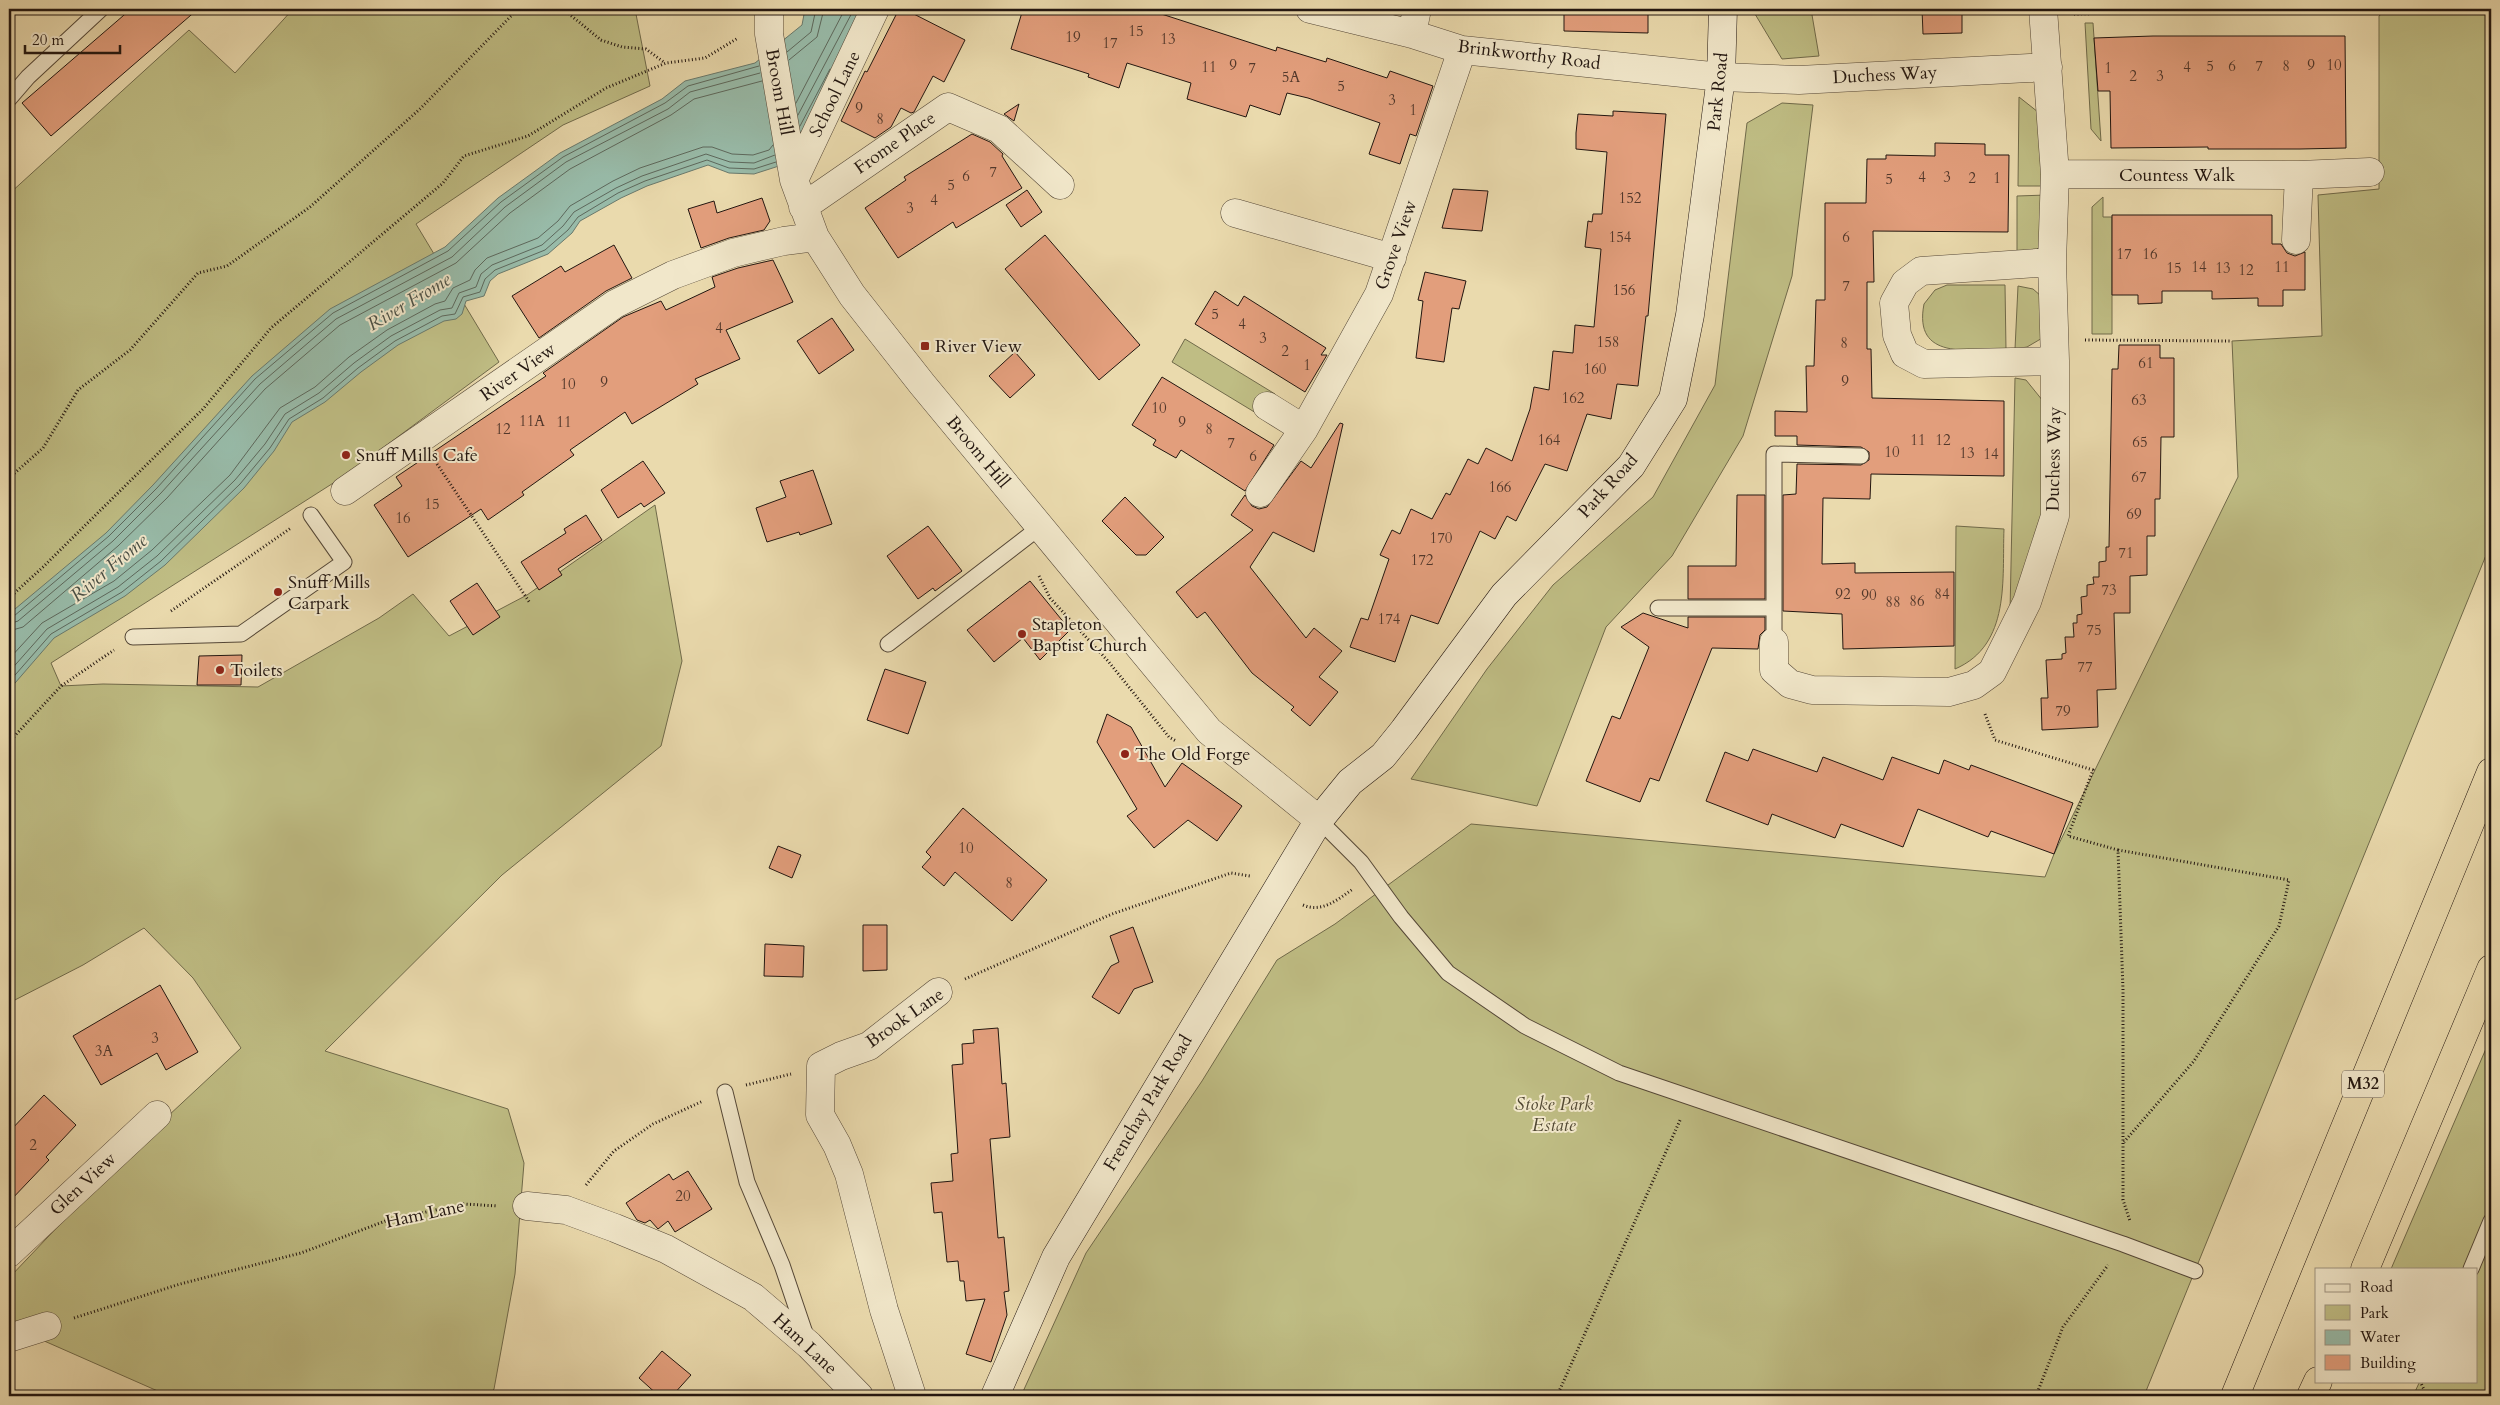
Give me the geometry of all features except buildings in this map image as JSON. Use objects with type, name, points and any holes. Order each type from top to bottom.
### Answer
[{"type":"highway","name":"M32","points":[[2235,1396],[2491,772]]},
{"type":"highway","points":[[2365,1268],[2491,969]]},
{"type":"highway","points":[[2312,1396],[2318,1382]]},
{"type":"street","name":"School Lane","points":[[792,170],[875,9]]},
{"type":"street","name":"Brinkworthy Road","points":[[1310,9],[1415,21],[1462,50],[1721,77]]},
{"type":"street","name":"Park Road","points":[[1319,820],[1350,782],[1383,756],[1504,595],[1631,466],[1673,399],[1690,316],[1721,77],[1724,9]]},
{"type":"street","name":"Duchess Way","points":[[1774,642],[1774,670],[1790,684],[1812,690],[1949,692],[1974,685],[1992,672],[2027,602],[2055,516],[2055,351],[2052,262],[2056,174],[2043,12]]},
{"type":"street","name":"Broom Hill","points":[[768,22],[792,170],[803,207],[815,237],[852,295],[1040,527],[1209,731],[1319,820]]},
{"type":"street","name":"Grove View","points":[[1260,493],[1304,429],[1379,294],[1462,50]]},
{"type":"street","name":"Duchess Way","points":[[1721,77],[1800,80],[2048,67]]},
{"type":"street","name":"Frome Place","points":[[803,207],[948,107],[999,129],[1060,185]]},
{"type":"street","name":"Countess Walk","points":[[2056,174],[2299,175],[2370,172]]},
{"type":"street","points":[[2296,240],[2299,175]]},
{"type":"street","points":[[1235,213],[1392,258]]},
{"type":"street","name":"River View","points":[[345,491],[615,304],[673,275],[733,253],[784,241],[815,237]]},
{"type":"street","points":[[2052,262],[1921,271],[1905,284],[1894,303],[1897,336],[1905,354],[1924,364],[2055,351]]},
{"type":"street","points":[[1267,406],[1304,429]]},
{"type":"street","name":"Frenchay Park Road","points":[[996,1396],[1056,1257],[1319,820]]},
{"type":"street","name":"Brook Lane","points":[[821,1066],[841,1056],[870,1046],[938,992]]},
{"type":"street","points":[[821,1066],[820,1115],[837,1145],[849,1174],[884,1310],[912,1396]]},
{"type":"street","name":"Glen View","points":[[9,1253],[157,1115]]},
{"type":"street","name":"Ham Lane","points":[[527,1206],[566,1210],[666,1249],[753,1297],[809,1345],[860,1396]]},
{"type":"street","points":[[9,1338],[47,1326]]},
{"type":"lane","points":[[9,99],[101,9]]},
{"type":"lane","points":[[1774,642],[1774,454],[1860,456]]},
{"type":"lane","points":[[132,637],[241,634],[344,562],[311,515]]},
{"type":"lane","points":[[888,644],[1040,527]]},
{"type":"lane","points":[[1658,608],[1774,608]]},
{"type":"lane","points":[[1319,820],[1361,862],[1401,917],[1448,973],[1525,1026],[1619,1073],[2123,1244],[2194,1271]]},
{"type":"lane","points":[[725,1092],[747,1182],[782,1265],[809,1345]]},
{"type":"lane","points":[[2470,1268],[2491,1221]]},
{"type":"path","points":[[9,478],[43,448],[78,390],[130,350],[198,273],[227,266],[310,207],[421,108],[518,9]]},
{"type":"path","points":[[562,9],[601,40],[622,47],[646,49],[666,63]]},
{"type":"path","points":[[2043,12],[2279,9]]},
{"type":"path","points":[[9,598],[44,567],[202,409],[271,328],[443,183],[464,156],[528,136],[606,88],[666,63],[705,58],[768,22]]},
{"type":"path","points":[[2055,351],[2232,341]]},
{"type":"path","points":[[420,440],[530,603]]},
{"type":"path","points":[[9,742],[61,686],[311,515]]},
{"type":"path","points":[[1974,685],[1995,740],[2093,770],[2068,836],[2118,850],[2289,880],[2280,926],[2194,1062],[2124,1142]]},
{"type":"path","points":[[2118,850],[2123,990],[2123,1200],[2144,1252]]},
{"type":"path","name":"Brook Lane","points":[[938,992],[1112,914],[1231,873],[1256,877]]},
{"type":"path","points":[[1302,905],[1313,909],[1327,906],[1359,884]]},
{"type":"path","points":[[566,1210],[614,1151],[653,1124],[686,1107],[725,1092],[821,1066]]},
{"type":"path","points":[[1557,1396],[1690,1097]]},
{"type":"path","name":"Ham Lane","points":[[47,1326],[180,1284],[302,1253],[388,1220],[464,1204],[527,1206]]},
{"type":"path","points":[[2036,1396],[2063,1327],[2123,1244]]},
{"type":"path","points":[[2420,1382],[2427,1396]]},
{"type":"green space","points":[[293,9],[635,9],[650,86],[563,125],[416,224],[499,362],[349,473],[51,663],[61,686],[103,684],[258,687],[379,618],[413,594],[449,636],[527,595],[655,505],[682,661],[661,746],[502,875],[325,1051],[508,1109],[524,1163],[515,1274],[494,1389],[489,1396],[169,1396],[42,1340],[9,1349],[9,1278],[123,1158],[241,1048],[193,978],[144,928],[83,965],[9,1003],[9,194],[189,30],[235,73]]},
{"type":"green space","points":[[1752,9],[1811,9],[1819,56],[1782,59]]},
{"type":"green space","points":[[2086,9],[2272,9],[2266,10]]},
{"type":"green space","name":"Stoke Park Estate","points":[[2387,9],[2491,9],[2491,543],[2144,1396],[1021,1396],[1086,1253],[1202,1081],[1277,960],[1335,924],[1471,824],[2045,877],[2054,854],[2238,477],[2232,341],[2322,336],[2318,195],[2379,189],[2379,16]]},
{"type":"green space","points":[[2085,23],[2093,23],[2101,141],[2091,129]]},
{"type":"green space","points":[[2019,97],[2038,112],[2047,186],[2018,186]]},
{"type":"green space","points":[[1782,103],[1813,105],[1792,276],[1743,436],[1672,556],[1606,627],[1537,806],[1411,779],[1487,669],[1553,585],[1653,497],[1715,385],[1747,123]]},
{"type":"green space","points":[[2047,195],[2044,242],[2036,250],[2017,255],[2017,196]]},
{"type":"green space","points":[[2103,197],[2103,217],[2112,217],[2112,334],[2092,334],[2092,207]]},
{"type":"green space","points":[[1947,285],[2005,285],[2006,350],[1961,350],[1947,348],[1935,343],[1927,335],[1923,322],[1924,304],[1935,290]]},
{"type":"green space","points":[[2018,286],[2033,289],[2041,296],[2044,337],[2027,347],[2015,349]]},
{"type":"green space","points":[[1185,339],[1275,394],[1261,416],[1172,362]]},
{"type":"green space","points":[[2015,378],[2026,380],[2043,401],[2048,504],[2010,612]]},
{"type":"green space","points":[[1956,526],[2004,529],[2002,589],[2000,609],[1995,627],[1986,644],[1973,658],[1955,669]]},
{"type":"green space","points":[[2491,1037],[2491,1396],[2413,1396],[2420,1382],[2478,1382],[2478,1268],[2391,1268]]},
{"type":"water","name":"River Frome","points":[[805,9],[866,9],[797,143],[782,165],[754,174],[729,173],[708,165],[647,186],[580,221],[572,233],[548,254],[498,274],[490,281],[484,296],[466,301],[462,314],[456,319],[444,321],[398,345],[325,402],[292,422],[274,451],[244,488],[165,565],[125,596],[54,638],[9,690],[9,614],[106,533],[153,485],[252,376],[330,309],[445,247],[498,198],[560,153],[662,99],[685,81],[755,63],[802,25]]},
{"type":"place","name":"River View","points":[[925,346]]},
{"type":"place","name":"Snuff Mills Cafe","points":[[346,455]]},
{"type":"place","name":"Snuff Mills Carpark","points":[[278,592]]},
{"type":"place","name":"Stapleton Baptist Church","points":[[1022,634]]},
{"type":"place","name":"Toilets","points":[[220,670]]},
{"type":"place","name":"The Old Forge","points":[[1125,754]]}]
